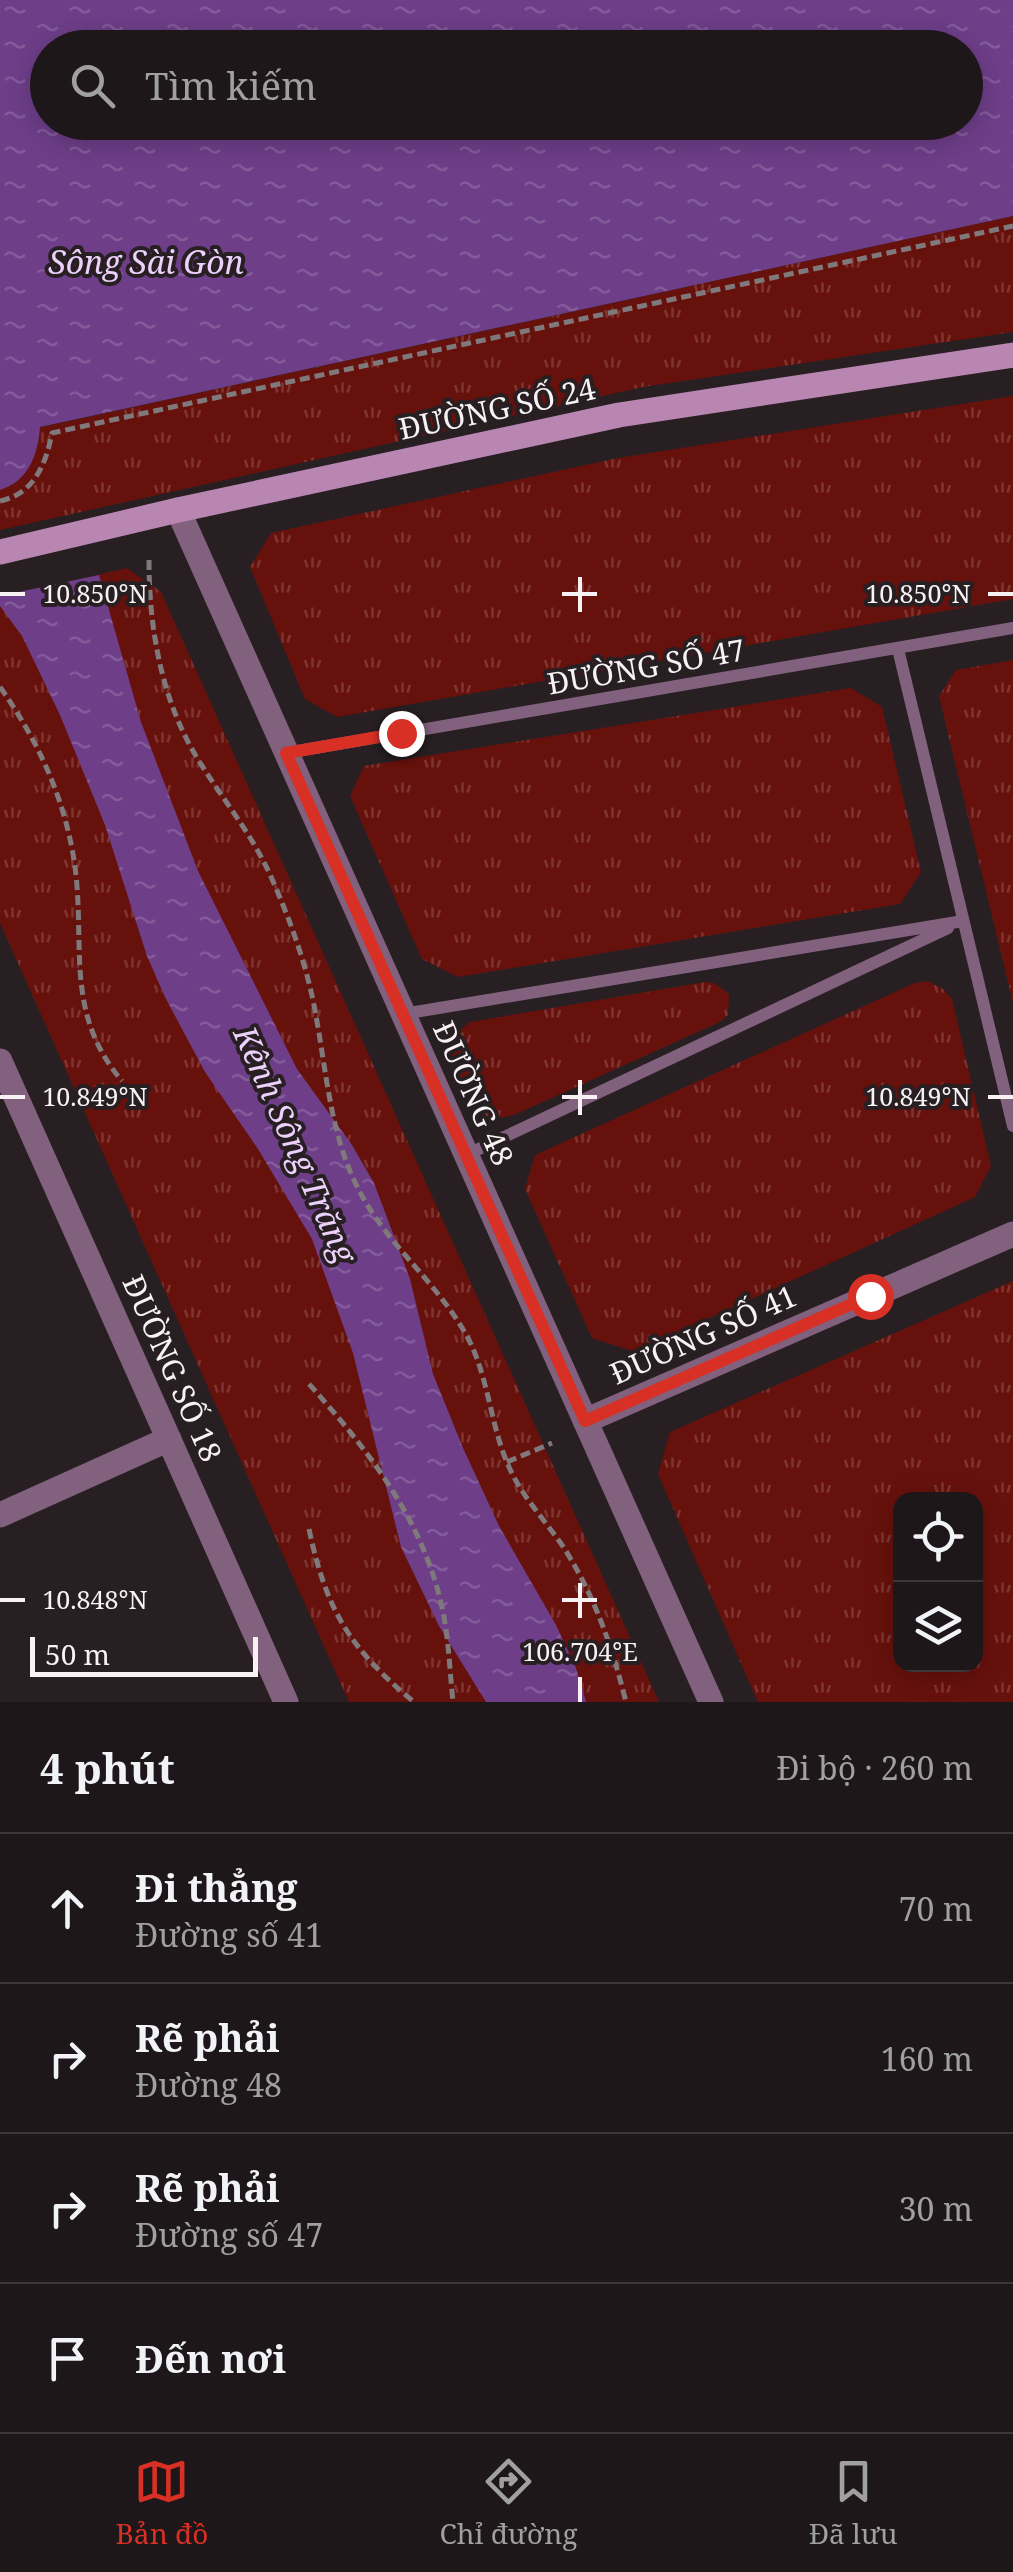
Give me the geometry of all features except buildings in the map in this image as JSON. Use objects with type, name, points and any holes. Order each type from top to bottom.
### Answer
[{"type":"street","name":"ĐƯỜNG SỐ 24","points":[[0,552],[619,415],[1013,355]]},
{"type":"street","name":"ĐƯỜNG 48","points":[[178,510],[710,1702]]},
{"type":"street","name":"ĐƯỜNG SỐ 18","points":[[0,1061],[286,1702]]},
{"type":"street","name":"ĐƯỜNG SỐ 41","points":[[585,1421],[1013,1234]]},
{"type":"street","points":[[0,1515],[168,1439]]},
{"type":"lane","name":"ĐƯỜNG SỐ 47","points":[[286,753],[1013,628]]},
{"type":"lane","points":[[898,648],[1013,1126]]},
{"type":"lane","points":[[403,1014],[964,921]]},
{"type":"lane","points":[[466,1155],[964,921]]},
{"type":"path","points":[[0,501],[28,488],[40,472],[52,433],[1013,226]]},
{"type":"path","points":[[149,560],[152,615],[169,698],[196,757],[244,826],[272,880],[309,984],[338,1137],[358,1191],[388,1238],[448,1307],[479,1362],[507,1462],[518,1485],[586,1584],[603,1620],[626,1702]]},
{"type":"path","points":[[0,687],[36,743],[63,812],[78,892],[82,1005],[103,1058],[122,1080]]},
{"type":"path","points":[[309,1384],[391,1485],[422,1546],[444,1614],[453,1702]]},
{"type":"path","points":[[507,1462],[552,1443]]},
{"type":"path","points":[[309,1528],[326,1596],[342,1626],[364,1656],[414,1702]]},
{"type":"green space","points":[[1013,216],[1013,332],[643,387],[0,530],[0,436]]},
{"type":"green space","points":[[1013,396],[1013,599],[337,717],[305,699],[250,567],[271,533],[618,458]]},
{"type":"green space","points":[[127,568],[161,592],[659,1702],[349,1702],[0,923],[0,598]]},
{"type":"green space","points":[[1013,660],[1013,1003],[939,696],[956,670]]},
{"type":"green space","points":[[851,688],[882,707],[921,872],[900,904],[458,977],[422,959],[350,796],[364,766]]},
{"type":"green space","points":[[927,981],[952,999],[991,1166],[975,1197],[635,1352],[592,1338],[525,1189],[535,1155],[915,983]]},
{"type":"green space","points":[[714,983],[729,994],[728,1015],[720,1022],[514,1115],[485,1116],[466,1100],[452,1050],[457,1036],[470,1022]]},
{"type":"green space","points":[[1013,1281],[1013,1702],[758,1702],[658,1474],[670,1432]]},
{"type":"water","name":"Sông Sài Gòn","points":[[0,0],[1013,0],[1013,216],[40,427],[30,465],[10,486],[0,490]]},
{"type":"water","name":"Kênh Sông Trăng","points":[[99,575],[141,722],[198,871],[297,1069],[352,1145],[374,1183],[410,1279],[433,1374],[463,1448],[499,1526],[556,1625],[576,1668],[586,1702],[486,1702],[439,1626],[401,1547],[353,1353],[312,1239],[258,1149],[205,1072],[165,997],[147,956],[105,825],[60,715],[22,636],[0,606],[0,596]]},
{"type":"route","points":[[401,733],[286,753],[585,1421],[870,1296]]}]
